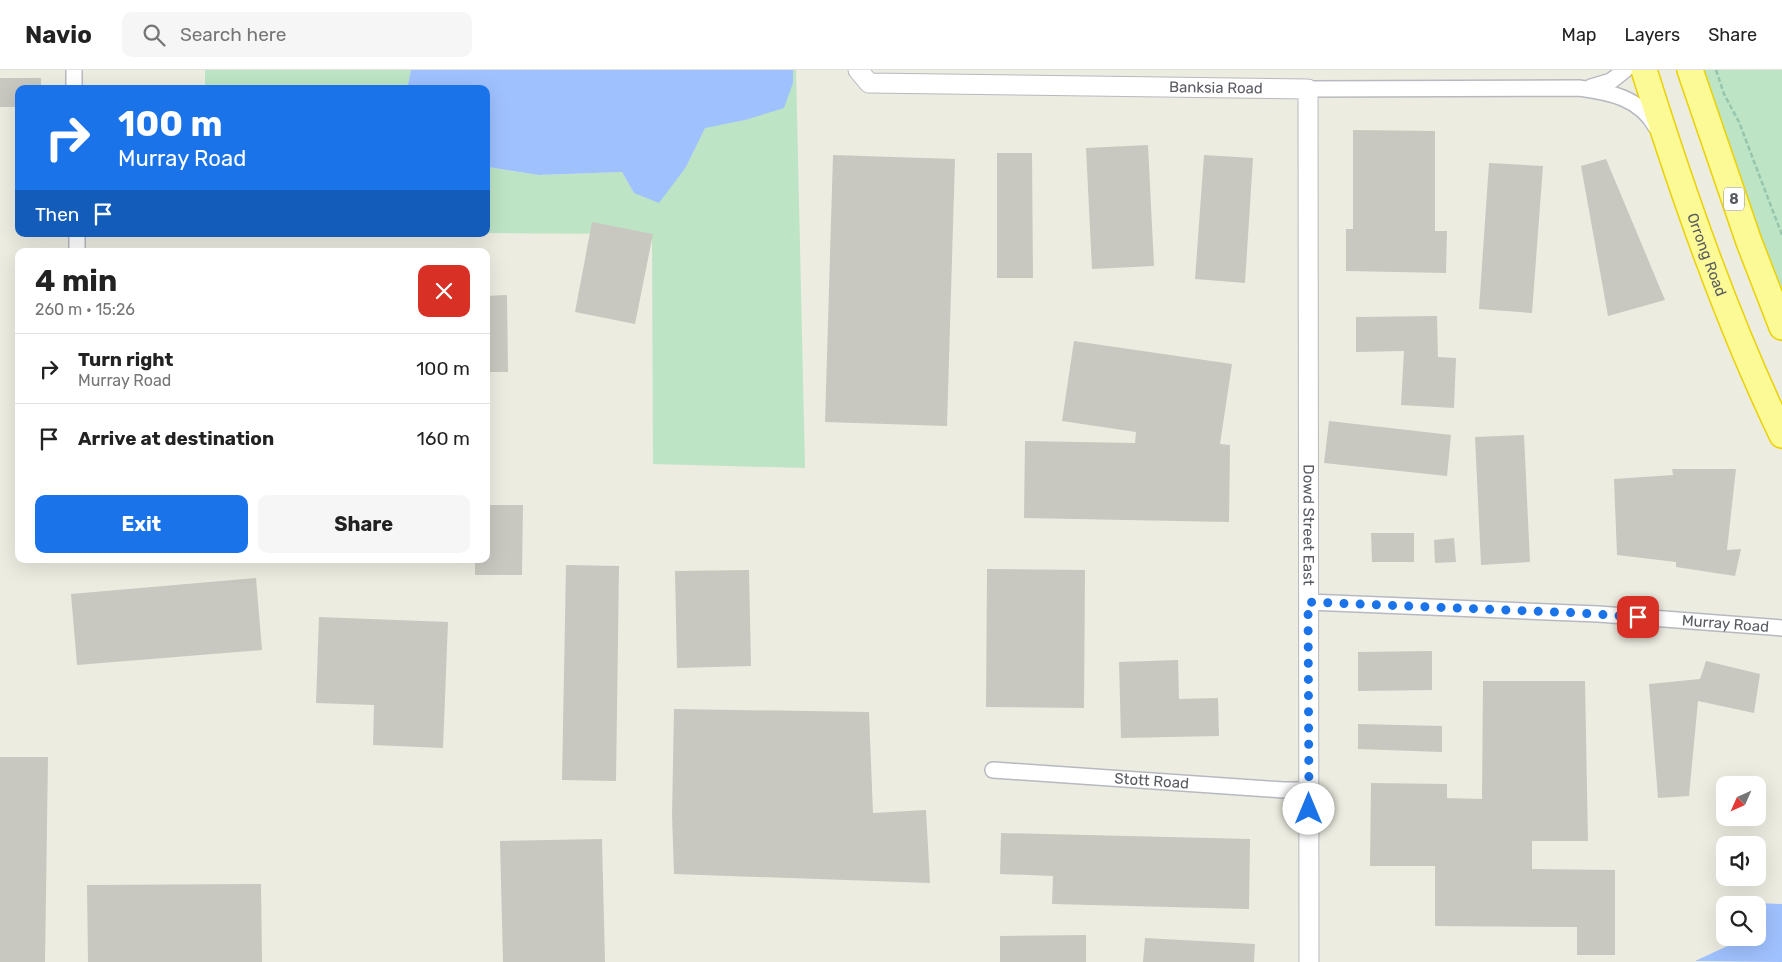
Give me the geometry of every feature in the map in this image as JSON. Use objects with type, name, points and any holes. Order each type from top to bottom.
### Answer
[{"type":"highway","name":"Orrong Road","points":[[1644,70],[1672,157],[1726,303],[1782,435]]},
{"type":"highway","name":"8","points":[[1690,70],[1782,327]]},
{"type":"street","points":[[74,70],[74,85]]},
{"type":"street","name":"Banksia Road","points":[[858,70],[869,83],[1308,89],[1579,88],[1611,81],[1625,70]]},
{"type":"street","name":"Banksia Road","points":[[1579,88],[1604,91],[1621,96],[1639,106],[1652,119],[1672,157]]},
{"type":"street","name":"Dowd Street East","points":[[1308,89],[1310,962]]},
{"type":"street","name":"Murray Road","points":[[1308,602],[1598,614],[1782,628]]},
{"type":"street","name":"Stott Road","points":[[993,770],[1283,790],[1309,790]]},
{"type":"path","points":[[1716,70],[1724,94],[1739,122],[1782,235]]},
{"type":"green space","points":[[205,70],[411,70],[408,85],[205,85]]},
{"type":"green space","points":[[793,70],[796,70],[805,468],[653,464],[652,234],[490,233],[490,167],[539,175],[622,172],[634,193],[686,167],[705,127],[745,120],[793,83]]},
{"type":"green space","points":[[1701,70],[1782,70],[1782,306]]},
{"type":"water","points":[[411,70],[793,70],[793,83],[784,108],[745,120],[705,128],[686,167],[659,203],[634,193],[622,172],[539,175],[490,167],[490,85],[408,85]]},
{"type":"water","points":[[1766,903],[1782,904],[1782,962],[1695,961],[1728,946],[1766,946]]},
{"type":"building","points":[[0,78],[41,78],[41,85],[15,85],[15,107],[0,107]]},
{"type":"building","points":[[1353,130],[1435,131],[1435,231],[1447,231],[1446,273],[1346,271],[1346,229],[1353,229]]},
{"type":"building","points":[[1148,145],[1154,266],[1092,269],[1086,148]]},
{"type":"building","points":[[997,153],[1032,153],[1033,278],[997,278]]},
{"type":"building","points":[[833,155],[955,159],[947,426],[825,422]]},
{"type":"building","points":[[1204,155],[1253,158],[1245,283],[1195,279]]},
{"type":"building","points":[[1606,159],[1665,300],[1608,316],[1581,166]]},
{"type":"building","points":[[1489,163],[1543,166],[1532,313],[1479,309]]},
{"type":"building","points":[[592,222],[653,234],[635,324],[575,312]]},
{"type":"building","points":[[507,295],[508,372],[490,372],[490,296]]},
{"type":"building","points":[[1437,316],[1438,357],[1456,358],[1454,408],[1401,405],[1404,351],[1356,352],[1356,317]]},
{"type":"building","points":[[1074,341],[1232,364],[1220,444],[1230,445],[1229,522],[1024,518],[1025,441],[1135,443],[1136,432],[1062,421]]},
{"type":"building","points":[[1329,421],[1451,435],[1447,476],[1324,463]]},
{"type":"building","points":[[1524,435],[1530,562],[1481,565],[1475,437]]},
{"type":"building","points":[[1672,469],[1736,469],[1727,550],[1741,549],[1735,576],[1676,567],[1676,562],[1617,555],[1614,479],[1673,475]]},
{"type":"building","points":[[490,505],[523,505],[522,575],[475,575],[475,563],[490,563]]},
{"type":"building","points":[[1371,533],[1414,533],[1414,562],[1372,562]]},
{"type":"building","points":[[1454,538],[1456,562],[1435,563],[1434,540]]},
{"type":"building","points":[[566,565],[619,566],[616,781],[562,780]]},
{"type":"building","points":[[987,569],[1085,570],[1084,708],[986,707]]},
{"type":"building","points":[[749,570],[751,666],[677,668],[675,571]]},
{"type":"building","points":[[256,578],[262,650],[77,665],[71,594]]},
{"type":"building","points":[[319,617],[448,622],[443,748],[373,745],[374,705],[316,703]]},
{"type":"building","points":[[1432,651],[1432,690],[1358,691],[1358,652]]},
{"type":"building","points":[[1178,660],[1179,699],[1218,698],[1219,736],[1121,738],[1119,662]]},
{"type":"building","points":[[1706,661],[1760,674],[1754,713],[1698,701],[1689,796],[1658,798],[1649,684],[1700,679]]},
{"type":"building","points":[[1483,681],[1585,681],[1588,841],[1532,841],[1532,869],[1615,870],[1615,955],[1577,955],[1577,927],[1435,926],[1435,866],[1370,866],[1371,783],[1447,784],[1447,798],[1482,799]]},
{"type":"building","points":[[674,709],[869,712],[873,813],[926,810],[930,883],[674,874],[672,815]]},
{"type":"building","points":[[1358,724],[1442,726],[1442,752],[1358,749]]},
{"type":"building","points":[[0,757],[48,757],[45,962],[0,962]]},
{"type":"building","points":[[1001,833],[1250,839],[1249,909],[1052,904],[1053,876],[1000,874]]},
{"type":"building","points":[[602,839],[605,962],[503,962],[500,841]]},
{"type":"building","points":[[261,884],[262,962],[88,962],[87,885]]},
{"type":"building","points":[[1086,935],[1086,962],[1000,962],[1000,936]]},
{"type":"building","points":[[1145,938],[1255,944],[1254,962],[1143,962]]},
{"type":"route","points":[[1309,809],[1308,602],[1638,617]]}]
